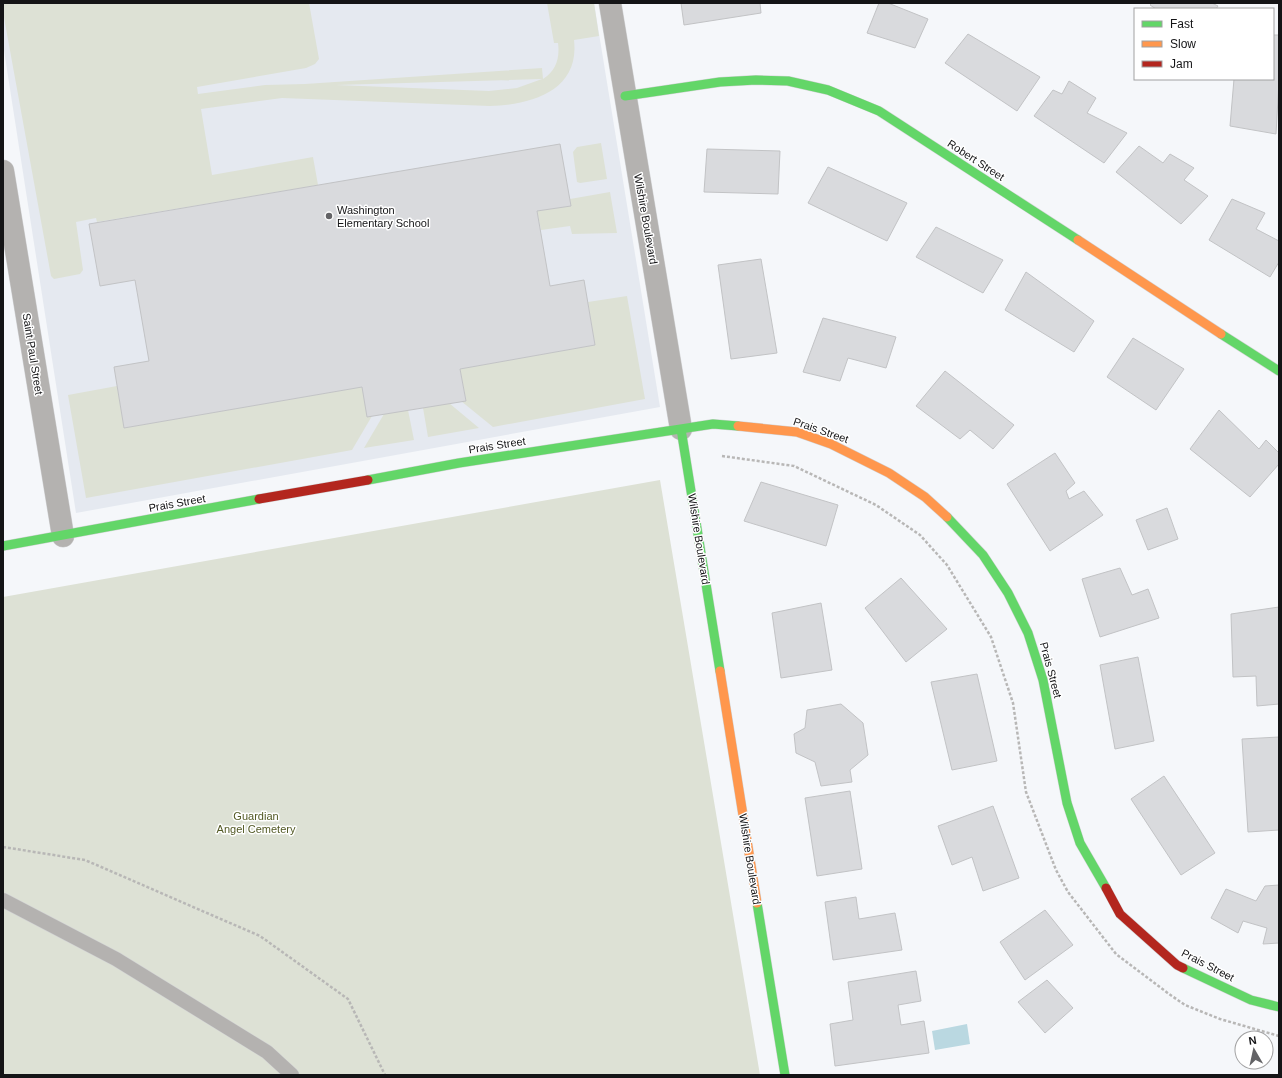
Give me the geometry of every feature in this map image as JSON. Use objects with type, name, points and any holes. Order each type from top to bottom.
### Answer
[{"type":"street","name":"Wilshire Boulevard","points":[[610,3],[681,429],[785,1075]]},
{"type":"street","name":"Robert Street","points":[[625,96],[739,80],[774,80],[808,84],[842,94],[879,111],[1279,371]]},
{"type":"street","name":"Saint Paul Street","points":[[3,171],[63,536]]},
{"type":"street","name":"Prais Street","points":[[3,546],[459,463],[713,424],[768,428],[797,432],[831,444],[889,473],[925,497],[955,524],[983,555],[1008,593],[1028,633],[1043,680],[1067,803],[1080,843],[1120,914],[1177,964],[1214,984],[1252,1000],[1279,1007]]},
{"type":"lane","points":[[3,900],[116,959],[267,1052],[292,1075]]},
{"type":"path","points":[[722,456],[794,466],[876,505],[920,535],[947,565],[991,637],[1013,703],[1026,792],[1056,870],[1068,892],[1116,954],[1185,1005],[1220,1019],[1279,1036]]},
{"type":"path","points":[[3,847],[85,860],[260,936],[348,999],[385,1075]]},
{"type":"shaded area","name":"Washington Elementary School","points":[[3,3],[594,3],[660,407],[76,513],[3,44]]},
{"type":"green space","points":[[3,3],[309,3],[319,59],[315,64],[306,68],[197,87],[198,94],[265,85],[305,84],[542,68],[543,79],[554,68],[558,59],[558,43],[554,43],[547,3],[594,3],[599,36],[574,40],[574,57],[569,72],[561,83],[550,92],[536,98],[506,105],[490,106],[282,98],[201,109],[212,175],[313,157],[318,185],[97,222],[96,218],[76,222],[83,270],[80,274],[54,279],[51,276],[3,12]],"holes":[[[542,79],[517,88],[489,91],[336,85]]]},
{"type":"green space","points":[[601,143],[607,179],[580,183],[577,182],[573,152],[577,147]]},
{"type":"green space","points":[[610,192],[617,233],[572,234],[570,226],[541,230],[537,211],[571,206],[570,199]]},
{"type":"green space","points":[[627,296],[645,399],[493,427],[461,401],[466,400],[460,369],[595,345],[588,302]]},
{"type":"green space","points":[[117,386],[124,428],[362,387],[367,417],[372,416],[352,450],[86,498],[68,395]]},
{"type":"green space","points":[[449,403],[479,428],[428,437],[423,408]]},
{"type":"green space","points":[[408,410],[414,440],[364,448],[384,414]]},
{"type":"green space","name":"Guardian Angel Cemetery","points":[[660,480],[760,1075],[3,1075],[3,597]]},
{"type":"water","points":[[967,1024],[970,1044],[935,1050],[932,1031]]},
{"type":"building","points":[[681,3],[760,3],[761,13],[684,25]]},
{"type":"building","points":[[879,3],[888,3],[928,19],[915,48],[867,33]]},
{"type":"building","points":[[1152,3],[1212,3],[1218,6],[1217,8],[1154,8],[1150,5]]},
{"type":"building","points":[[968,34],[1040,77],[1017,111],[945,63]]},
{"type":"building","points":[[1274,35],[1279,35],[1279,81],[1276,134],[1230,126],[1234,80],[1274,80]]},
{"type":"building","points":[[1069,81],[1096,98],[1087,113],[1127,133],[1104,163],[1034,116],[1053,90],[1062,94]]},
{"type":"building","points":[[560,144],[571,206],[537,211],[550,286],[584,280],[595,345],[460,369],[466,401],[367,417],[362,387],[124,428],[114,367],[149,361],[135,280],[100,286],[89,224]]},
{"type":"building","points":[[1139,146],[1163,163],[1170,154],[1194,168],[1184,180],[1208,196],[1181,224],[1116,172]]},
{"type":"building","points":[[707,149],[780,151],[778,194],[704,192]]},
{"type":"building","points":[[828,167],[907,203],[887,241],[808,203]]},
{"type":"building","points":[[1232,199],[1265,213],[1256,229],[1279,241],[1279,262],[1270,277],[1209,240]]},
{"type":"building","points":[[936,227],[1003,260],[983,293],[916,257]]},
{"type":"building","points":[[761,259],[777,353],[731,359],[718,265]]},
{"type":"building","points":[[1026,272],[1094,321],[1074,352],[1005,310]]},
{"type":"building","points":[[823,318],[896,337],[886,368],[848,358],[840,381],[803,372]]},
{"type":"building","points":[[1133,338],[1184,369],[1156,410],[1107,377]]},
{"type":"building","points":[[945,371],[1014,425],[993,449],[970,430],[960,439],[916,406]]},
{"type":"building","points":[[1219,410],[1259,449],[1266,440],[1279,453],[1279,464],[1250,497],[1190,449]]},
{"type":"building","points":[[1055,453],[1075,483],[1066,491],[1069,499],[1084,491],[1103,515],[1050,551],[1007,484]]},
{"type":"building","points":[[761,482],[838,505],[826,546],[744,521]]},
{"type":"building","points":[[1167,508],[1178,539],[1148,550],[1136,520]]},
{"type":"building","points":[[1120,568],[1132,595],[1148,589],[1159,618],[1100,637],[1082,579]]},
{"type":"building","points":[[901,578],[947,629],[906,662],[865,608]]},
{"type":"building","points":[[821,603],[832,670],[781,678],[772,613]]},
{"type":"building","points":[[1279,607],[1279,704],[1257,706],[1256,676],[1233,677],[1231,614]]},
{"type":"building","points":[[1138,657],[1154,741],[1115,749],[1100,665]]},
{"type":"building","points":[[977,674],[997,761],[952,770],[931,682]]},
{"type":"building","points":[[841,704],[863,723],[868,755],[850,770],[852,782],[821,786],[815,762],[796,753],[794,734],[805,728],[807,710]]},
{"type":"building","points":[[1279,737],[1279,830],[1248,832],[1242,739]]},
{"type":"building","points":[[1164,776],[1215,853],[1181,875],[1131,799]]},
{"type":"building","points":[[850,791],[862,869],[817,876],[805,798]]},
{"type":"building","points":[[993,806],[1019,878],[983,891],[972,857],[952,865],[938,826]]},
{"type":"building","points":[[1279,885],[1279,943],[1263,944],[1267,928],[1243,921],[1238,933],[1211,918],[1226,889],[1256,901],[1265,886]]},
{"type":"building","points":[[856,897],[859,919],[895,913],[902,950],[833,960],[825,902]]},
{"type":"building","points":[[1045,910],[1073,945],[1025,980],[1000,942]]},
{"type":"building","points":[[916,971],[921,1001],[898,1005],[901,1025],[924,1021],[929,1053],[835,1066],[830,1024],[853,1020],[848,982]]},
{"type":"building","points":[[1047,980],[1073,1008],[1045,1033],[1018,1002]]},
{"type":"traffic: fast","points":[[625,96],[720,82],[756,80],[788,81],[828,90],[879,111],[1078,240]]},
{"type":"traffic: fast","points":[[1221,334],[1279,371]]},
{"type":"traffic: fast","points":[[368,480],[459,463],[713,424],[738,426]]},
{"type":"traffic: fast","points":[[681,429],[720,671]]},
{"type":"traffic: fast","points":[[3,546],[259,499]]},
{"type":"traffic: fast","points":[[947,517],[983,555],[1008,593],[1028,633],[1043,680],[1067,803],[1080,843],[1106,888]]},
{"type":"traffic: fast","points":[[757,903],[785,1075]]},
{"type":"traffic: fast","points":[[1183,968],[1251,1000],[1279,1007]]},
{"type":"traffic: slow","points":[[1078,240],[1221,334]]},
{"type":"traffic: slow","points":[[738,426],[797,432],[831,444],[889,473],[925,497],[947,517]]},
{"type":"traffic: slow","points":[[720,671],[757,903]]},
{"type":"traffic: jam","points":[[259,499],[368,480]]},
{"type":"traffic: jam","points":[[1106,888],[1120,914],[1177,965],[1183,968]]},
{"type":"place","name":"Washington Elementary School","points":[[329,216]]}]
